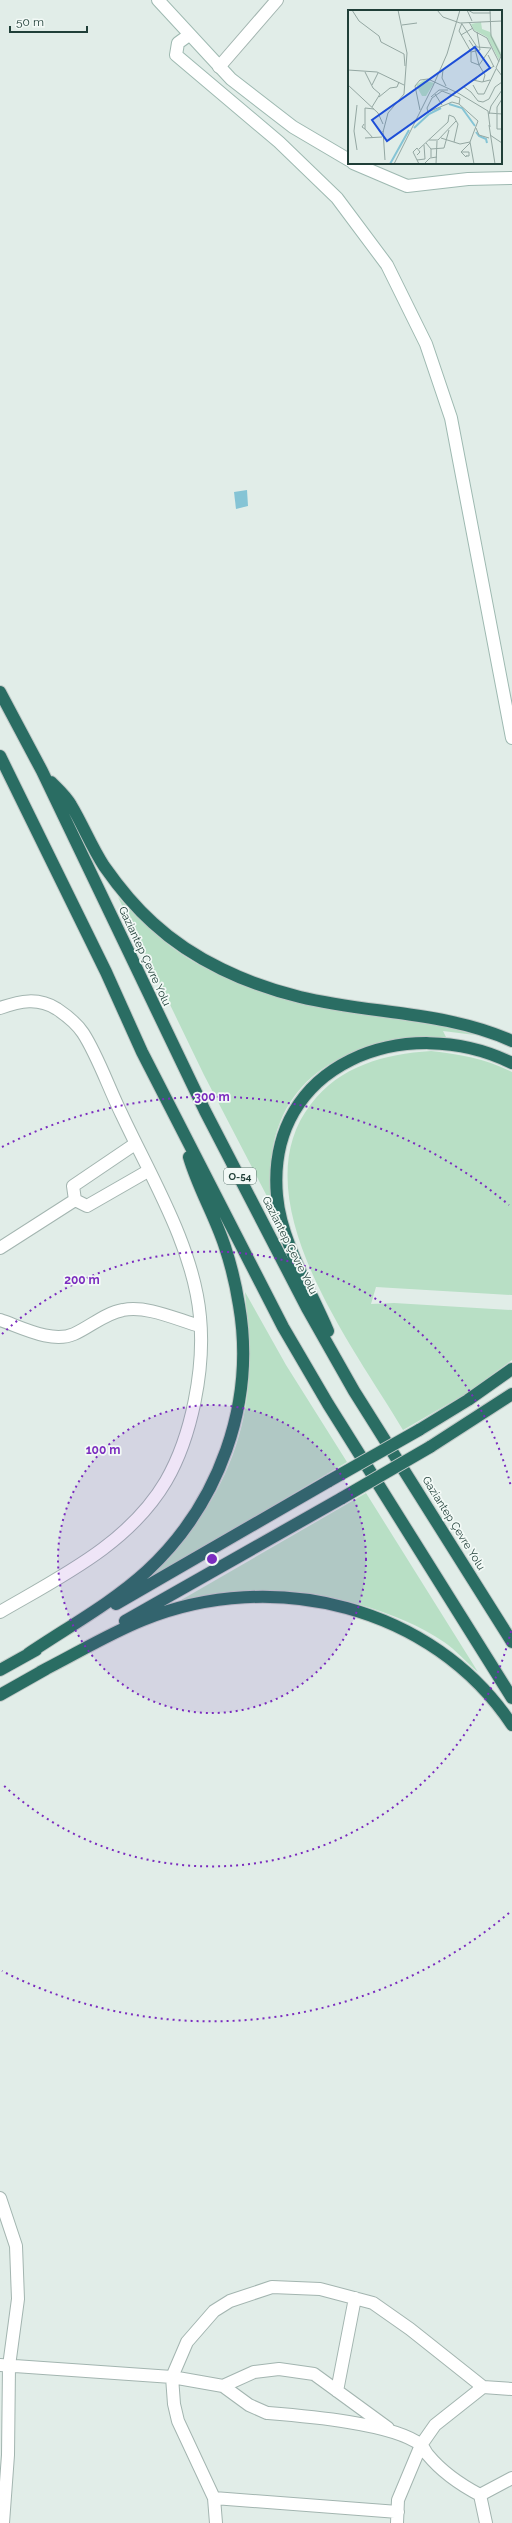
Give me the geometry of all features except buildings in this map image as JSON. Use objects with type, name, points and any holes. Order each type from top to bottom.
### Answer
[{"type":"highway","name":"Gaziantep Çevre Yolu","points":[[0,692],[42,771],[205,1111],[307,1308],[354,1391],[512,1642]]},
{"type":"highway","name":"O-54","points":[[0,756],[182,1131],[283,1327],[328,1404],[512,1698]]},
{"type":"highway","points":[[42,771],[70,803],[104,865],[132,901],[172,939],[207,961],[237,976],[301,997],[465,1024],[512,1041]]},
{"type":"highway","points":[[354,1391],[281,1222],[277,1196],[277,1168],[281,1142],[290,1118],[305,1096],[337,1067],[359,1056],[382,1049],[405,1044],[433,1041],[458,1044],[497,1056],[512,1063]]},
{"type":"highway","points":[[28,1654],[123,1591],[168,1550],[208,1491],[229,1447],[239,1401],[242,1366],[239,1305],[224,1246],[197,1182],[182,1131]]},
{"type":"highway","points":[[0,1670],[419,1430],[468,1400],[512,1369]]},
{"type":"highway","points":[[0,1695],[94,1638],[430,1447],[512,1394]]},
{"type":"highway","points":[[40,1672],[150,1618],[208,1603],[253,1597],[287,1597],[323,1602],[356,1609],[387,1620],[427,1641],[479,1684],[512,1725]]},
{"type":"street","points":[[158,0],[231,79],[293,127],[348,159]]},
{"type":"street","points":[[219,67],[278,0]]},
{"type":"street","points":[[189,35],[178,43],[176,55],[279,142],[337,198],[387,264],[426,344],[451,418],[512,738]]},
{"type":"street","points":[[355,164],[407,186],[468,179],[512,178]]},
{"type":"street","points":[[0,1008],[22,1001],[40,1001],[56,1008],[70,1019],[82,1032],[180,1240],[194,1282],[200,1326],[199,1375],[182,1442],[166,1480],[145,1510],[83,1564],[0,1612]]},
{"type":"street","points":[[75,1200],[73,1186],[135,1144]]},
{"type":"street","points":[[75,1200],[87,1206],[148,1171]]},
{"type":"street","points":[[0,1248],[75,1200]]},
{"type":"street","points":[[0,1320],[59,1337],[73,1334],[112,1313],[124,1310],[144,1310],[200,1326]]},
{"type":"street","points":[[0,2198],[16,2246],[18,2298],[4,2365],[8,2456],[3,2523]]},
{"type":"street","points":[[216,2523],[214,2498],[178,2422],[174,2404],[172,2377],[187,2342],[195,2331],[214,2311],[230,2301],[272,2287],[320,2289],[373,2303],[410,2329],[483,2387],[512,2389]]},
{"type":"street","points":[[337,2391],[355,2298]]},
{"type":"street","points":[[4,2365],[172,2377],[223,2386],[249,2405],[267,2413],[391,2430]]},
{"type":"street","points":[[223,2386],[254,2372],[279,2369],[314,2374],[391,2430],[422,2445],[427,2454],[446,2473],[466,2488],[480,2495]]},
{"type":"street","points":[[214,2498],[397,2518],[398,2500],[422,2445],[435,2425],[483,2387]]},
{"type":"street","points":[[480,2495],[512,2478]]},
{"type":"street","points":[[480,2495],[486,2523]]},
{"type":"green space","points":[[118,897],[152,930],[179,953],[219,975],[250,987],[315,1005],[348,1012],[448,1027],[475,1035],[443,1031],[446,1037],[416,1038],[387,1042],[360,1050],[335,1061],[312,1077],[294,1097],[280,1122],[272,1153],[270,1178],[271,1204],[204,1075]]},
{"type":"green space","points":[[431,1051],[473,1058],[502,1067],[512,1072],[512,1295],[376,1287],[371,1304],[394,1303],[512,1310],[512,1360],[467,1393],[403,1430],[333,1315],[311,1271],[295,1227],[288,1183],[292,1142],[311,1104],[323,1091],[335,1080],[364,1064],[396,1055]]},
{"type":"green space","points":[[245,1292],[286,1365],[347,1462],[154,1576],[153,1574],[191,1531],[207,1507],[232,1458],[240,1432],[246,1404],[249,1374],[250,1354]]},
{"type":"green space","points":[[366,1493],[478,1672],[448,1645],[422,1629],[372,1608],[344,1600],[288,1591],[261,1590],[228,1593],[176,1603]]},
{"type":"water","points":[[247,490],[248,506],[236,509],[234,492]]}]
